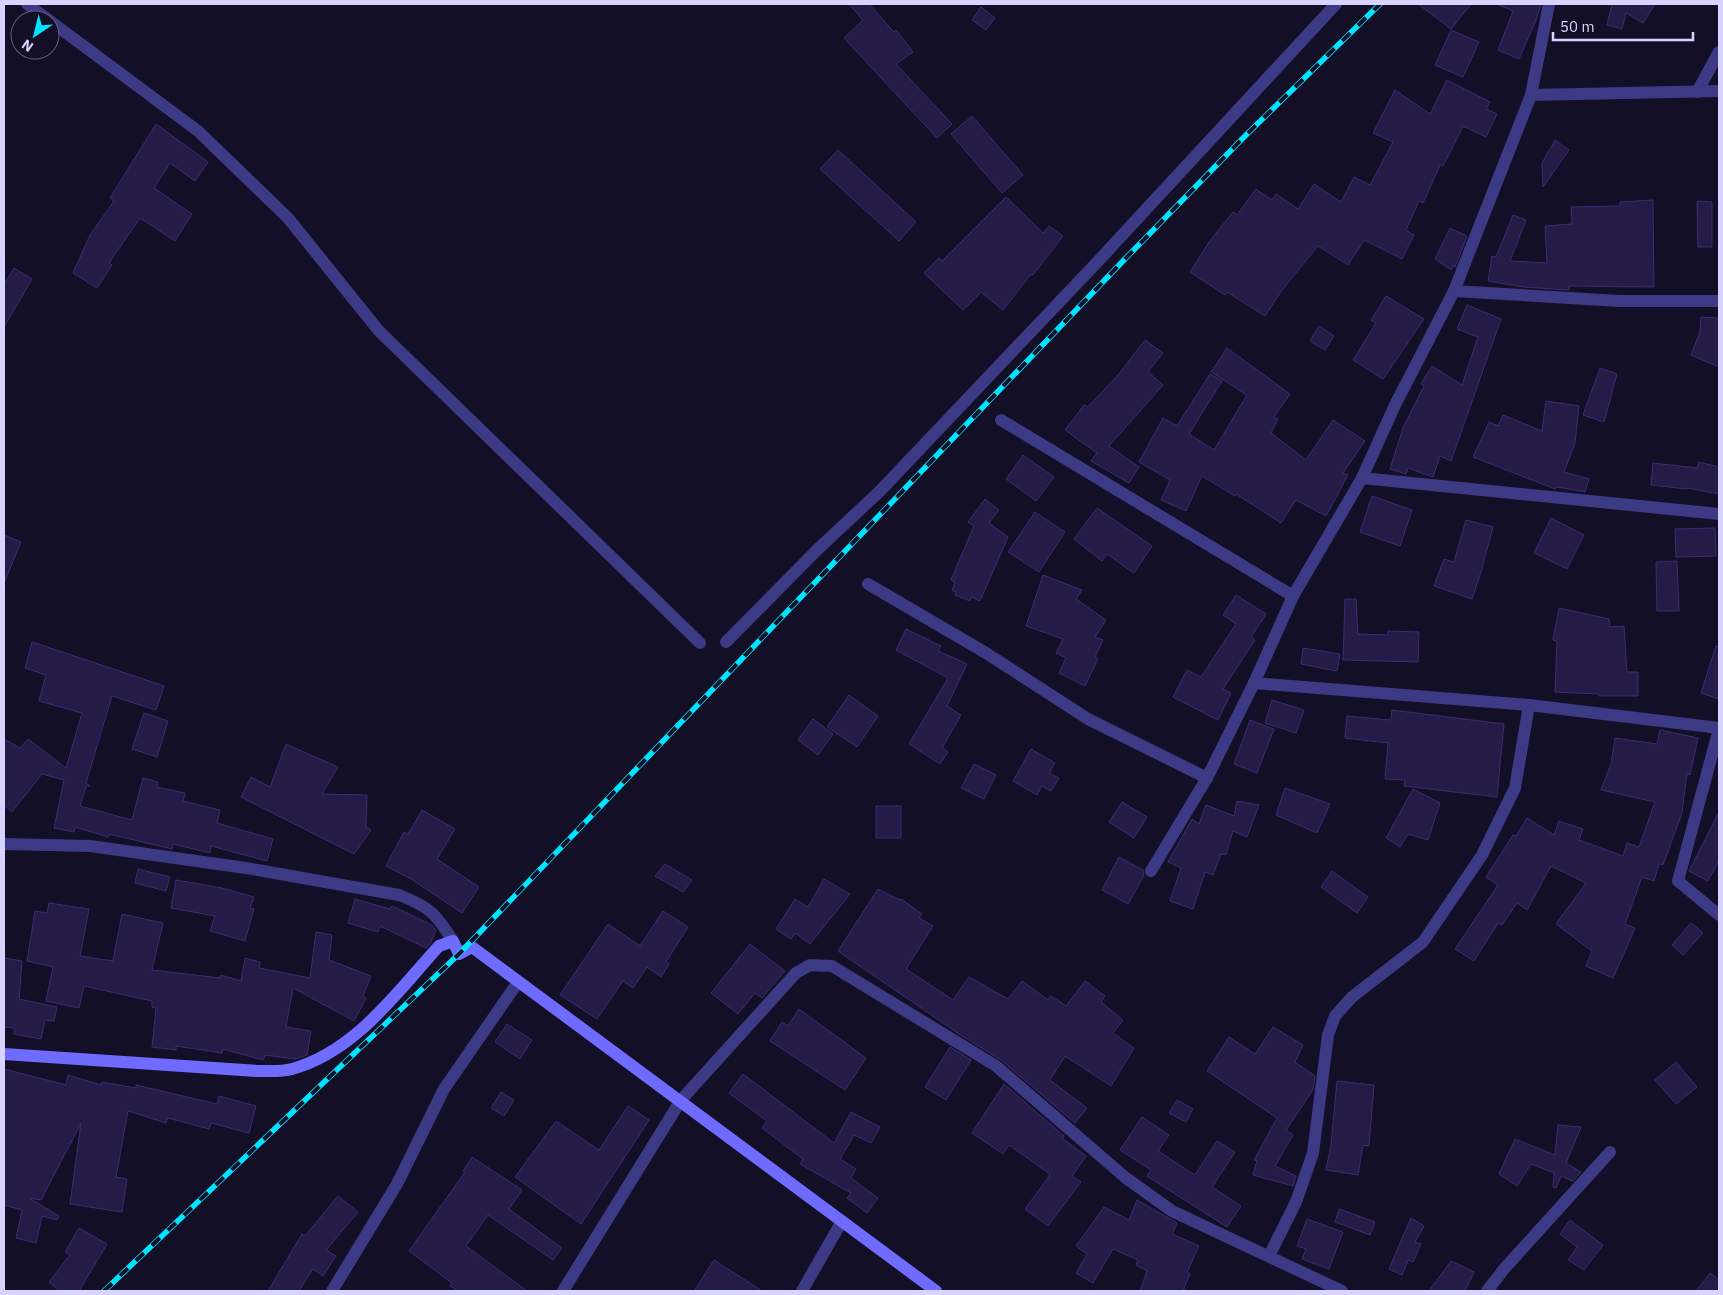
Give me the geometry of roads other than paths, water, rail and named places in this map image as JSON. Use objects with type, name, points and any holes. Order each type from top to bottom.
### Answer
[{"type":"street","points":[[726,642],[818,549],[880,491],[1109,250],[1336,4]]},
{"type":"street","points":[[1151,871],[1207,778],[1254,683],[1293,596],[1362,478],[1394,405],[1454,291],[1531,95],[1549,4]]},
{"type":"street","points":[[60,28],[198,131],[288,218],[379,331],[700,643]]},
{"type":"street","points":[[1697,92],[1719,52]]},
{"type":"street","points":[[1531,95],[1719,91]]},
{"type":"street","points":[[1454,291],[1619,301],[1719,301]]},
{"type":"street","points":[[1002,420],[1293,596]]},
{"type":"street","points":[[1362,478],[1719,514]]},
{"type":"street","points":[[868,584],[986,653],[1088,719],[1207,778]]},
{"type":"street","points":[[1254,683],[1529,705],[1719,729],[1678,881],[1719,914]]},
{"type":"street","points":[[1269,1256],[1296,1202],[1313,1153],[1328,1034],[1335,1016],[1352,997],[1423,942],[1482,855],[1515,788],[1529,705]]},
{"type":"street","points":[[4,844],[90,846],[246,868],[399,895],[420,903],[438,917],[459,954],[472,947],[681,1100],[936,1291]]},
{"type":"street","points":[[4,1054],[258,1071],[291,1070],[325,1056],[368,1024],[439,946],[453,941]]},
{"type":"street","points":[[563,1291],[681,1100],[796,973],[810,965],[832,966],[996,1066],[1126,1178],[1172,1211],[1342,1291]]},
{"type":"street","points":[[332,1291],[397,1184],[444,1089],[518,982]]},
{"type":"street","points":[[1487,1291],[1504,1269],[1610,1152]]},
{"type":"street","points":[[802,1291],[842,1221]]},
{"type":"railway","points":[[104,1291],[459,954],[1123,261],[1246,135],[1380,4]]}]
